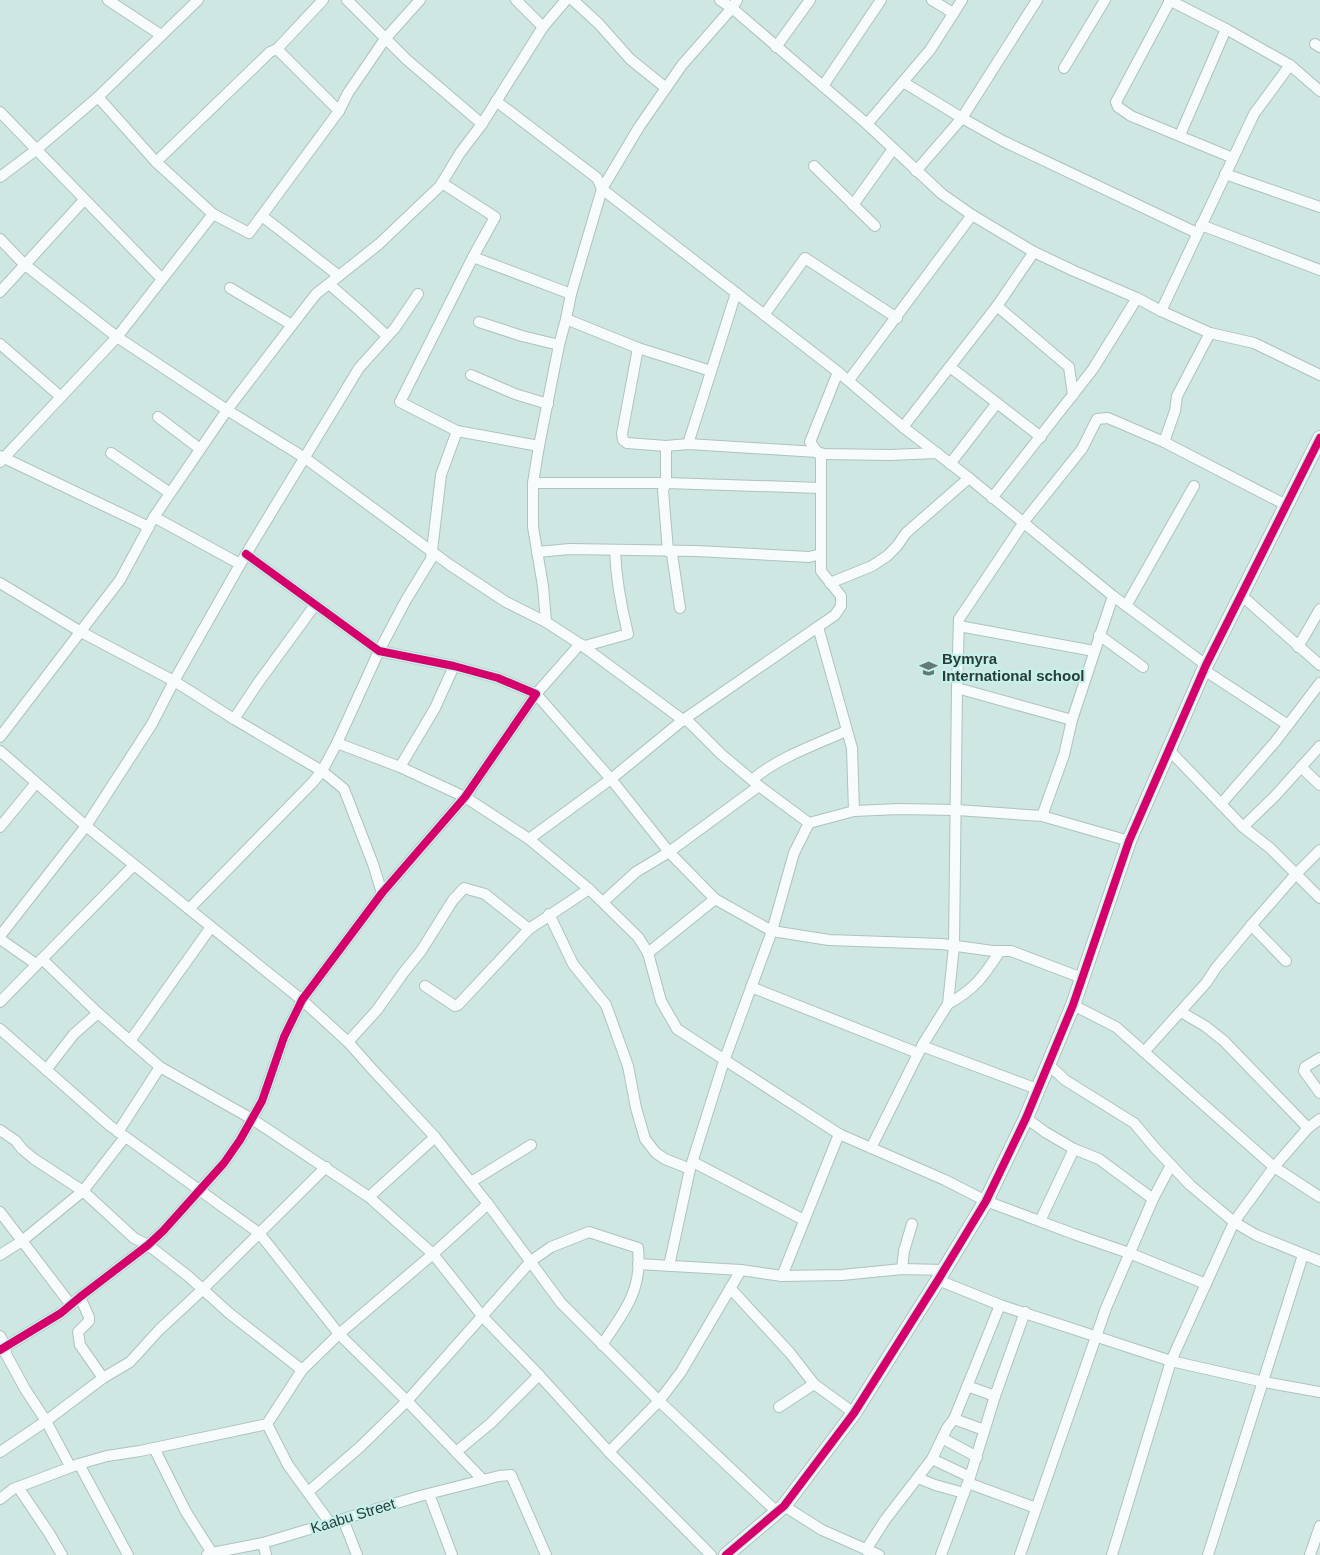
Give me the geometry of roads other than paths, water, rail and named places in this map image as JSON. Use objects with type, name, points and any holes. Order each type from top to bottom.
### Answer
[{"type":"street","points":[[108,0],[161,35]]},
{"type":"street","points":[[0,176],[36,150],[98,97],[198,0]]},
{"type":"street","points":[[156,162],[270,52],[277,49],[323,0]]},
{"type":"street","points":[[347,0],[418,70],[482,124]]},
{"type":"street","points":[[98,97],[156,162],[213,214],[248,233],[339,111],[348,93],[385,38],[420,0]]},
{"type":"street","points":[[516,0],[543,27]]},
{"type":"street","points":[[0,737],[120,580],[151,522],[200,448],[292,325],[316,294],[379,244],[442,183],[482,124],[543,27],[566,0]]},
{"type":"street","points":[[573,0],[630,59],[666,88]]},
{"type":"street","points":[[720,0],[734,4],[776,47],[868,124],[942,194],[972,216],[1034,252],[1137,298],[1210,334],[1254,343],[1320,375]]},
{"type":"street","points":[[776,47],[810,0]]},
{"type":"street","points":[[823,86],[881,0]]},
{"type":"street","points":[[932,0],[953,13]]},
{"type":"street","points":[[868,124],[930,50],[962,0]]},
{"type":"street","points":[[916,171],[962,118],[1037,0]]},
{"type":"street","points":[[1064,68],[1105,0]]},
{"type":"street","points":[[1233,158],[1131,116],[1118,108],[1116,102],[1169,0],[1290,65],[1320,91]]},
{"type":"street","points":[[546,622],[543,586],[533,527],[533,483],[559,345],[571,294],[602,189],[639,127],[682,65],[734,4]]},
{"type":"street","points":[[1180,135],[1226,29]]},
{"type":"street","points":[[277,49],[339,111]]},
{"type":"street","points":[[1160,311],[1254,114],[1290,65]]},
{"type":"street","points":[[903,82],[1003,141],[1143,207],[1199,229],[1320,270]]},
{"type":"street","points":[[496,101],[598,178],[602,189],[849,380],[1113,596],[1205,667],[1288,725]]},
{"type":"street","points":[[0,112],[162,279]]},
{"type":"street","points":[[854,205],[893,149]]},
{"type":"street","points":[[814,166],[875,226]]},
{"type":"street","points":[[1225,174],[1320,207]]},
{"type":"street","points":[[442,183],[495,217],[400,402],[457,431],[539,446]]},
{"type":"street","points":[[0,292],[84,200]]},
{"type":"street","points":[[213,214],[117,337],[1,459],[243,559],[315,605],[379,651],[454,666],[498,678],[536,694],[610,778],[670,852],[715,900],[772,932],[830,940],[942,944],[1011,951],[1082,978]]},
{"type":"street","points":[[262,216],[339,276]]},
{"type":"street","points":[[849,380],[972,216]]},
{"type":"street","points":[[0,239],[24,264],[117,337],[227,410],[305,458],[450,565],[506,602],[546,622],[580,644],[683,720],[688,721],[721,754],[755,783],[809,823]]},
{"type":"street","points":[[903,426],[997,306],[1034,252]]},
{"type":"street","points":[[473,257],[571,294]]},
{"type":"street","points":[[764,315],[805,258],[897,318]]},
{"type":"street","points":[[329,284],[387,336]]},
{"type":"street","points":[[230,288],[292,325]]},
{"type":"street","points":[[688,444],[736,293]]},
{"type":"street","points":[[418,294],[395,328],[359,368],[243,559],[174,681],[152,724],[86,826],[0,937],[39,962],[160,1067],[252,1119],[369,1197],[433,1254],[483,1317],[609,1452],[712,1555]]},
{"type":"street","points":[[992,498],[1073,395],[1137,298]]},
{"type":"street","points":[[997,306],[1069,367],[1073,395]]},
{"type":"street","points":[[566,319],[638,348],[711,371]]},
{"type":"street","points":[[479,322],[522,336],[559,345]]},
{"type":"street","points":[[1164,442],[1175,411],[1177,396],[1210,334]]},
{"type":"street","points":[[0,344],[61,397]]},
{"type":"street","points":[[638,348],[622,434],[622,440],[627,443],[666,446],[688,444],[824,454],[890,455],[937,453]]},
{"type":"street","points":[[950,367],[1041,437]]},
{"type":"street","points":[[529,839],[683,720],[835,615],[841,606],[842,596],[821,572],[821,457],[810,442],[838,372]]},
{"type":"street","points":[[471,375],[515,394],[548,404]]},
{"type":"street","points":[[950,464],[997,403]]},
{"type":"street","points":[[158,416],[200,448]]},
{"type":"street","points":[[871,1148],[920,1050],[948,1004],[954,946],[959,619],[1024,523],[1082,449],[1097,419],[1108,418],[1164,442],[1286,505]]},
{"type":"street","points":[[189,909],[313,782],[322,770],[337,743],[379,651],[406,600],[431,560],[441,474],[457,431]]},
{"type":"street","points":[[726,1555],[780,1509],[854,1414],[986,1201],[1026,1118],[1073,1004],[1129,841],[1205,667],[1286,505],[1315,460],[1320,438]]},
{"type":"street","points":[[666,446],[666,483],[663,490],[668,551],[672,554],[680,608]]},
{"type":"street","points":[[111,453],[170,494]]},
{"type":"street","points":[[830,583],[872,566],[887,556],[906,533],[969,478]]},
{"type":"street","points":[[533,483],[666,483],[821,488]]},
{"type":"street","points":[[1126,606],[1194,486]]},
{"type":"street","points":[[537,552],[570,549],[696,551],[809,557],[821,554]]},
{"type":"street","points":[[580,644],[585,646],[628,634],[622,612],[616,574],[615,550]]},
{"type":"street","points":[[0,583],[81,632],[174,681],[234,719],[322,770],[344,789],[382,893]]},
{"type":"street","points":[[1241,595],[1320,666]]},
{"type":"street","points":[[1042,816],[1064,755],[1072,720],[1113,596]]},
{"type":"street","points":[[234,719],[315,605]]},
{"type":"street","points":[[1298,647],[1320,609]]},
{"type":"street","points":[[959,626],[1094,650]]},
{"type":"street","points":[[818,627],[852,748],[854,811]]},
{"type":"street","points":[[1099,635],[1143,667]]},
{"type":"street","points":[[3,1348],[61,1314],[80,1297],[148,1245],[224,1163],[240,1140],[262,1101],[284,1038],[302,1000],[382,893],[402,872],[464,797],[536,694],[580,644]]},
{"type":"street","points":[[400,767],[434,708],[454,666]]},
{"type":"street","points":[[1221,804],[1288,725],[1320,683]]},
{"type":"street","points":[[957,688],[1072,720]]},
{"type":"street","points":[[602,902],[636,872],[670,852],[755,783],[759,774],[792,755],[846,731]]},
{"type":"street","points":[[337,743],[400,767],[464,797],[529,839],[589,889],[638,937],[648,953],[661,1001],[677,1029],[839,1134],[945,1180],[986,1201],[1129,1253],[1206,1284]]},
{"type":"street","points":[[1244,827],[1320,746]]},
{"type":"street","points":[[1169,750],[1244,827],[1270,848],[1320,898]]},
{"type":"street","points":[[0,752],[86,826],[302,1000],[348,1042],[434,1136],[488,1204],[561,1303],[659,1401],[780,1509],[879,1555]]},
{"type":"street","points":[[1301,767],[1320,784]]},
{"type":"street","points":[[0,827],[36,783]]},
{"type":"street","points":[[669,1266],[691,1165],[724,1061],[772,932],[794,853],[809,823],[854,811],[900,809],[957,810],[1042,816],[1129,841]]},
{"type":"street","points":[[1144,1052],[1206,983],[1251,925],[1320,850]]},
{"type":"street","points":[[0,1002],[134,865]]},
{"type":"street","points":[[348,1042],[377,1010],[421,951],[453,900],[464,888],[485,894],[529,929]]},
{"type":"street","points":[[425,986],[455,1006],[458,1005],[529,929],[589,889]]},
{"type":"street","points":[[648,953],[715,900]]},
{"type":"street","points":[[549,914],[573,964],[606,1005],[628,1066],[636,1108],[645,1139],[656,1153],[664,1159],[691,1165],[804,1220]]},
{"type":"street","points":[[1251,925],[1286,961]]},
{"type":"street","points":[[130,1041],[211,927]]},
{"type":"street","points":[[948,1004],[964,995],[982,979],[1000,951]]},
{"type":"street","points":[[752,987],[920,1050],[1037,1089]]},
{"type":"street","points":[[1073,1004],[1116,1027],[1274,1167],[1320,1197]]},
{"type":"street","points":[[1181,1012],[1224,1040],[1308,1128]]},
{"type":"street","points":[[46,1070],[74,1034],[98,1013]]},
{"type":"street","points":[[0,1029],[122,1135],[259,1233],[339,1334],[483,1480]]},
{"type":"street","points":[[1320,1058],[1304,1069],[1304,1072],[1320,1093]]},
{"type":"street","points":[[1048,1064],[1065,1080],[1134,1123],[1154,1148],[1190,1185],[1234,1222],[1256,1235],[1320,1261]]},
{"type":"street","points":[[0,1255],[22,1241],[83,1191],[122,1135],[160,1067]]},
{"type":"street","points":[[1026,1118],[1044,1132],[1074,1149],[1099,1159],[1153,1199]]},
{"type":"street","points":[[1112,1555],[1170,1361],[1234,1222],[1274,1167],[1308,1128],[1320,1118]]},
{"type":"street","points":[[0,1130],[34,1159],[83,1191],[134,1238],[148,1245],[188,1276],[229,1313],[302,1370]]},
{"type":"street","points":[[782,1276],[839,1134]]},
{"type":"street","points":[[369,1197],[434,1136]]},
{"type":"street","points":[[470,1182],[531,1145]]},
{"type":"street","points":[[1040,1221],[1074,1149]]},
{"type":"street","points":[[1020,1555],[1096,1336],[1129,1253],[1153,1199],[1171,1165]]},
{"type":"street","points":[[0,1452],[46,1421],[103,1378],[130,1362],[159,1330],[326,1167]]},
{"type":"street","points":[[0,1499],[12,1489],[74,1465],[107,1456],[267,1424],[302,1370],[339,1334],[433,1254],[488,1204]]},
{"type":"street","points":[[0,1212],[71,1305]]},
{"type":"street","points":[[902,1270],[904,1251],[912,1224]]},
{"type":"street","points":[[308,1492],[360,1447],[407,1401],[531,1261],[551,1247],[589,1232],[638,1248],[636,1284],[626,1307],[602,1344]]},
{"type":"street","points":[[1208,1555],[1303,1255]]},
{"type":"street","points":[[638,1264],[741,1270],[782,1276],[842,1275],[902,1270],[941,1275],[1000,1305],[1170,1361],[1264,1382],[1320,1392]]},
{"type":"street","points":[[609,1452],[659,1401],[681,1372],[741,1270]]},
{"type":"street","points":[[730,1288],[790,1353],[814,1384],[854,1414]]},
{"type":"street","points":[[80,1297],[90,1321],[78,1332],[80,1344],[103,1378]]},
{"type":"street","points":[[866,1550],[885,1520],[932,1459],[954,1419],[1000,1305]]},
{"type":"street","points":[[941,1555],[977,1457],[994,1396],[1025,1312]]},
{"type":"street","points":[[0,1336],[3,1348],[25,1389],[74,1465],[128,1555]]},
{"type":"street","points":[[456,1452],[491,1423],[539,1375]]},
{"type":"street","points":[[779,1407],[814,1384]]},
{"type":"street","points":[[967,1386],[994,1396]]},
{"type":"street","points":[[954,1419],[984,1430]]},
{"type":"street","points":[[267,1424],[288,1465],[330,1523]]},
{"type":"street","points":[[942,1438],[977,1457]]},
{"type":"street","points":[[154,1448],[209,1554]]},
{"type":"street","points":[[932,1459],[967,1485],[1036,1508]]},
{"type":"street","name":"Kaabu Street","points":[[209,1554],[263,1543],[429,1494],[499,1476],[511,1475],[546,1555]]},
{"type":"street","points":[[918,1478],[935,1485],[967,1485]]},
{"type":"street","points":[[18,1487],[62,1555]]},
{"type":"street","points":[[429,1494],[452,1555]]},
{"type":"street","points":[[343,1519],[358,1555]]},
{"type":"street","points":[[1310,1555],[1320,1526]]},
{"type":"street","points":[[263,1543],[266,1555]]},
{"type":"place","name":"Bymyra International school","points":[[928,668]]}]
